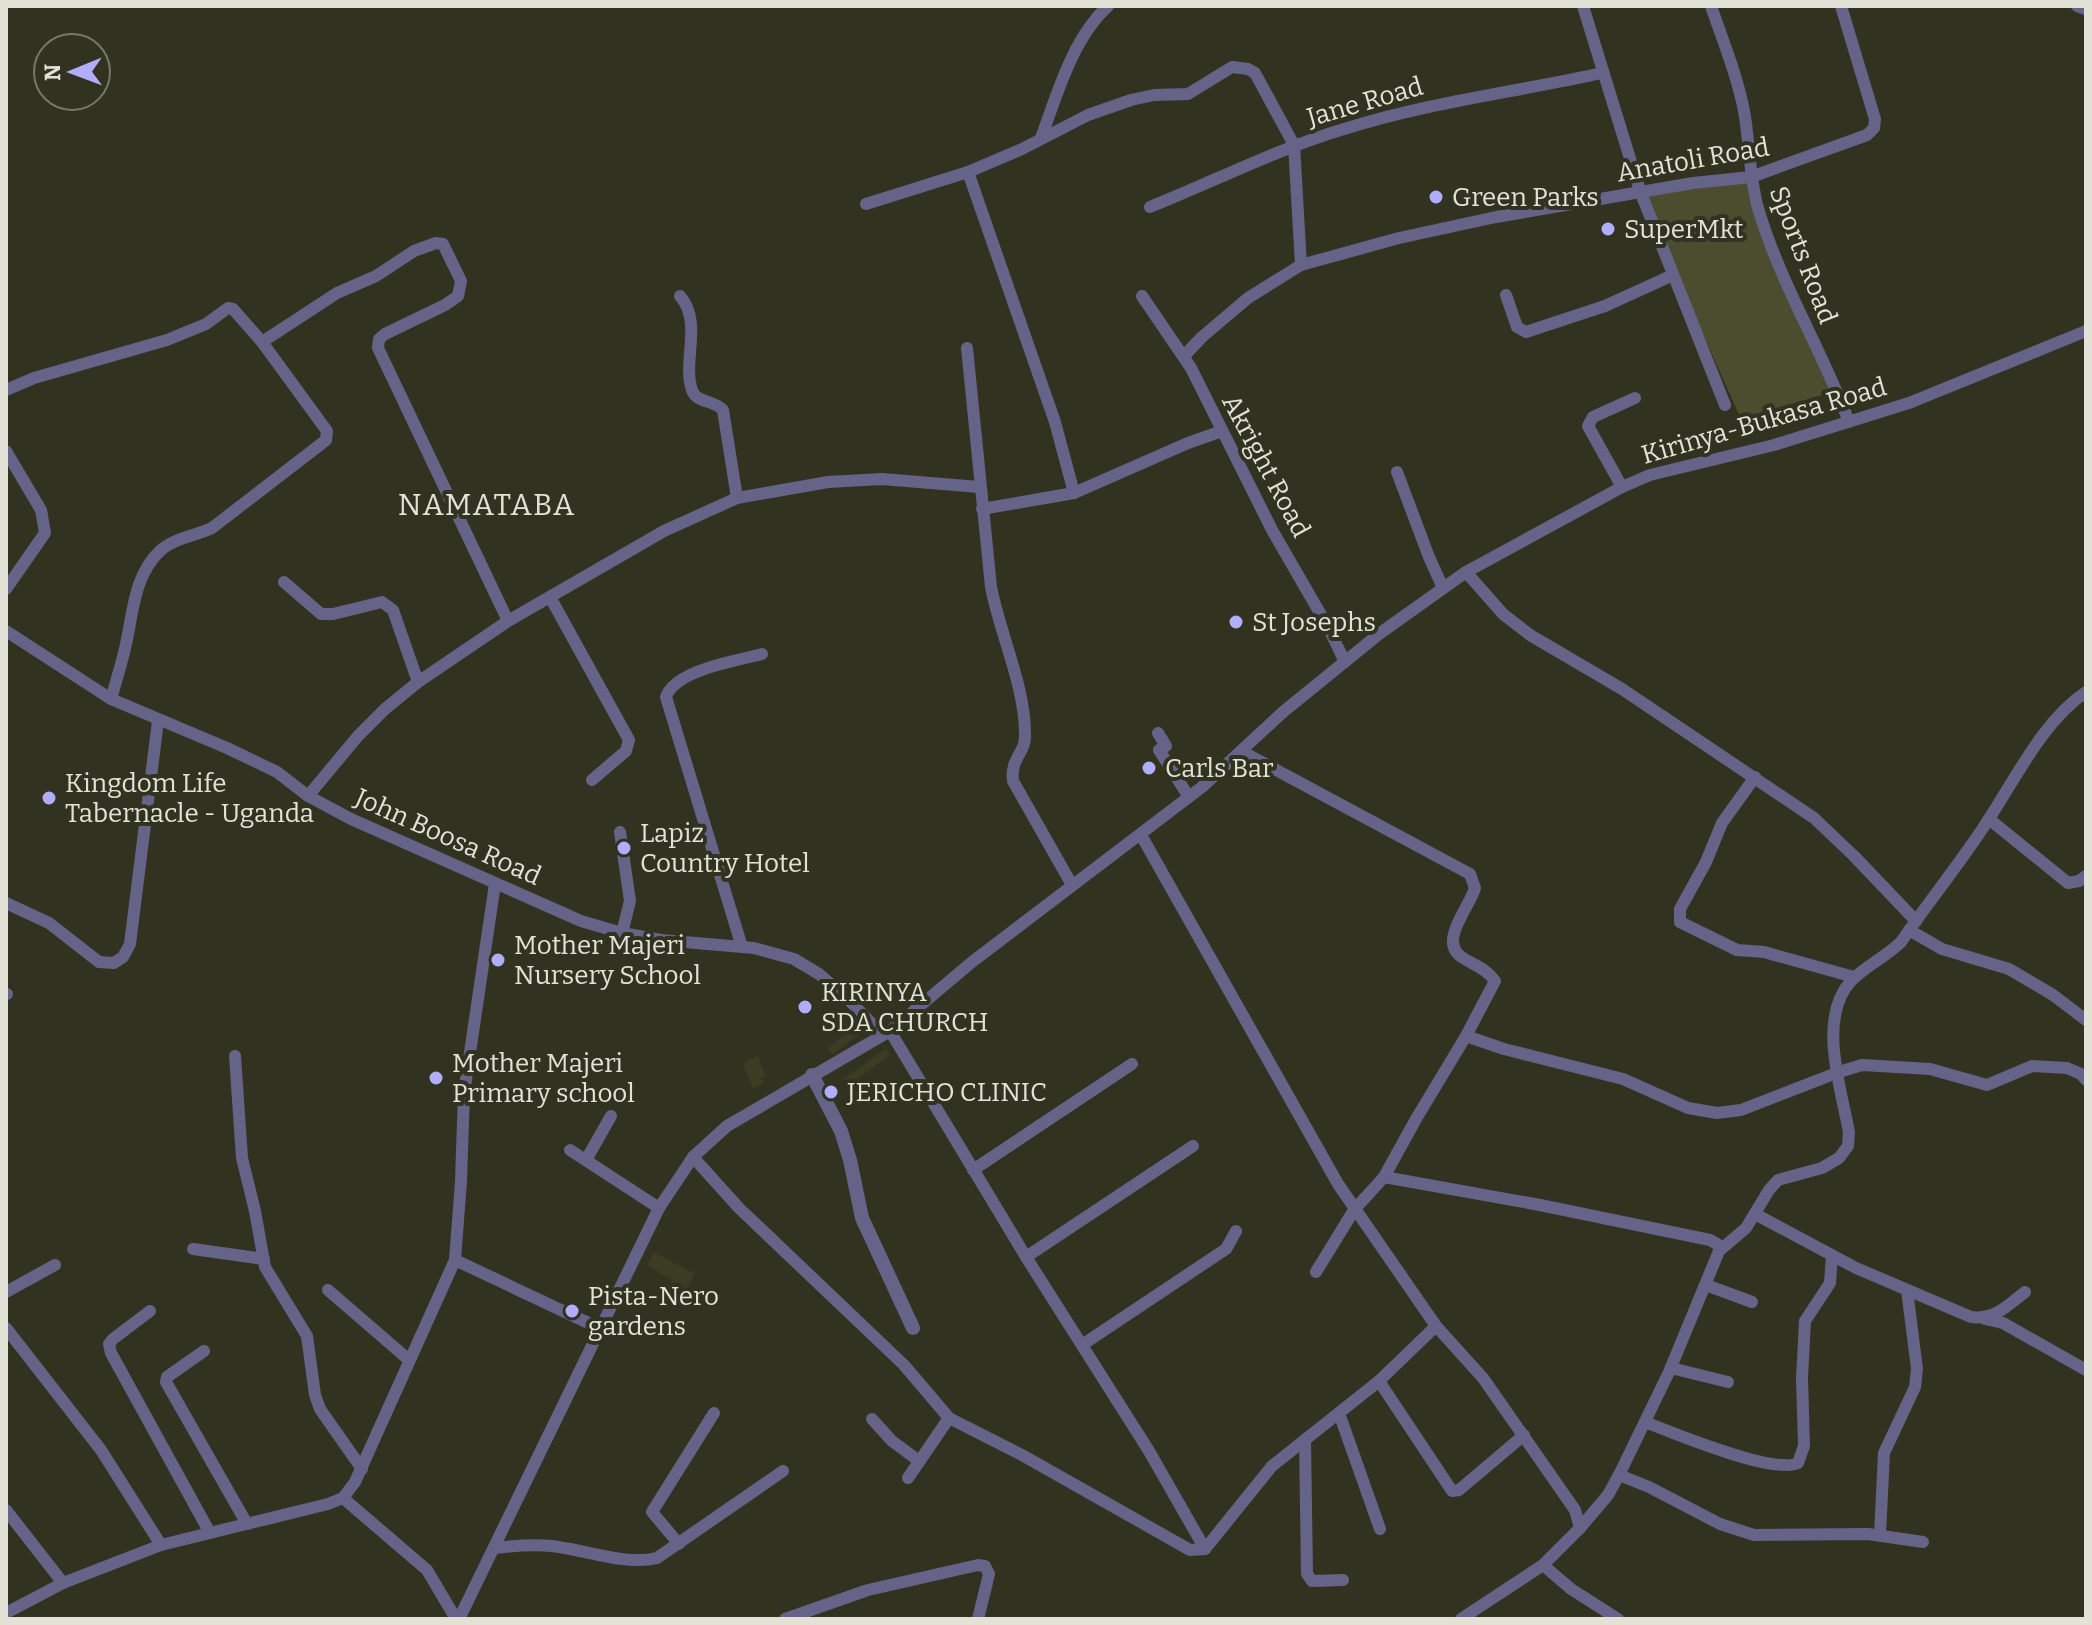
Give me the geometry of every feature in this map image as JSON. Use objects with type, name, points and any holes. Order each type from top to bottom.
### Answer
[{"type":"street","points":[[1041,138],[1081,42],[1108,6]]},
{"type":"street","points":[[1583,6],[1640,191],[1725,405]]},
{"type":"street","name":"Sports Road","points":[[1711,6],[1742,100],[1758,209],[1777,260],[1834,382],[1849,422]]},
{"type":"street","name":"Anatoli Road","points":[[1184,356],[1248,298],[1301,265],[1454,225],[1640,191],[1751,177],[1867,135],[1874,128],[1875,119],[1841,6]]},
{"type":"street","points":[[2077,6],[2086,9]]},
{"type":"street","points":[[866,204],[968,172],[1088,115],[1131,100],[1154,95],[1188,94],[1232,67],[1240,67],[1255,73],[1294,145],[1301,265]]},
{"type":"street","name":"Jane Road","points":[[1150,207],[1294,145],[1421,107],[1602,73]]},
{"type":"street","points":[[968,172],[1055,422],[1074,493]]},
{"type":"street","points":[[262,342],[337,293],[376,276],[414,251],[436,243],[443,244],[461,281],[458,296],[385,334],[379,339],[378,348],[508,621]]},
{"type":"street","points":[[1506,295],[1517,327],[1526,332],[1605,306],[1673,275]]},
{"type":"street","points":[[680,296],[690,310],[691,389],[699,399],[718,405],[723,410],[737,498]]},
{"type":"street","name":"Akright Road","points":[[1142,296],[1167,336],[1184,356],[1345,662]]},
{"type":"street","points":[[6,390],[48,373],[167,340],[206,324],[228,308],[233,309],[262,342],[327,431],[326,440],[212,528],[173,542],[150,564],[134,600],[127,641],[111,699]]},
{"type":"street","name":"Kirinya-Bukasa Road","points":[[458,1619],[659,1208],[689,1160],[727,1126],[882,1035],[972,962],[1189,797],[1345,662],[1466,572],[1622,487],[1665,470],[1774,445],[1909,403],[2086,331]]},
{"type":"street","points":[[967,348],[991,587],[1014,672],[1026,736],[1011,768],[1013,781],[1072,885]]},
{"type":"street","points":[[1622,487],[1588,426],[1593,417],[1635,398]]},
{"type":"street","points":[[982,509],[1074,493],[1222,431]]},
{"type":"street","points":[[6,451],[45,521],[45,533],[6,589]]},
{"type":"street","points":[[1397,472],[1443,588]]},
{"type":"street","points":[[308,796],[358,736],[418,682],[508,621],[664,531],[737,498],[828,482],[882,479],[979,487]]},
{"type":"street","points":[[1466,572],[1503,614],[1530,635],[1622,689],[1814,818],[1854,856],[1912,925],[1942,949],[2009,969],[2053,995],[2086,1020]]},
{"type":"street","points":[[284,582],[321,614],[382,602],[393,610],[418,682]]},
{"type":"street","points":[[550,597],[629,740],[626,751],[592,780]]},
{"type":"street","name":"John Boosa Road","points":[[9,638],[111,699],[264,766],[308,796],[351,819],[581,921],[622,933],[742,947],[775,952],[794,959],[819,974],[848,999],[882,1035]]},
{"type":"street","points":[[742,947],[666,697],[680,679],[762,654]]},
{"type":"street","points":[[1461,1619],[1543,1565],[1608,1495],[1671,1368],[1722,1247],[1746,1228],[1778,1180],[1822,1168],[1839,1158],[1848,1146],[1849,1132],[1832,1035],[1834,1017],[1844,989],[1854,977],[1891,952],[1989,819],[2041,737],[2072,701],[2086,692]]},
{"type":"street","points":[[6,903],[49,923],[99,962],[114,963],[123,957],[130,944],[158,721]]},
{"type":"street","points":[[1158,733],[1166,746],[1159,750],[1189,797]]},
{"type":"street","points":[[1241,751],[1470,874],[1475,888],[1454,933],[1454,949],[1459,956],[1492,976],[1495,985],[1384,1177],[1354,1210],[1316,1272]]},
{"type":"street","points":[[1755,777],[1722,823],[1680,909],[1680,922],[1737,950],[1764,952],[1854,977]]},
{"type":"street","points":[[1989,819],[2068,883],[2086,876]]},
{"type":"street","points":[[620,832],[630,901],[622,933]]},
{"type":"street","points":[[1141,835],[1354,1210],[1436,1326],[1483,1378],[1524,1435],[1575,1510],[1580,1528]]},
{"type":"street","name":"John Boosa Road","points":[[434,862],[555,914],[635,943],[747,952],[797,966],[858,1019],[882,1035]]},
{"type":"street","points":[[6,1613],[63,1583],[161,1545],[343,1498],[362,1469],[455,1260],[464,1093],[495,884]]},
{"type":"street","points":[[882,1035],[973,1170],[1149,1451],[1205,1549]]},
{"type":"street","points":[[882,1035],[1094,1378]]},
{"type":"street","points":[[1466,1036],[1504,1049],[1623,1079],[1688,1108],[1717,1113],[1741,1110],[1839,1072],[1869,1065],[1930,1069],[1987,1085],[2032,1066],[2067,1068],[2081,1074],[2086,1080]]},
{"type":"street","points":[[235,1056],[243,1169],[269,1277],[307,1336],[315,1395],[320,1409],[362,1469]]},
{"type":"street","points":[[973,1170],[1132,1064]]},
{"type":"street","points":[[812,1075],[841,1131],[862,1218],[913,1328]]},
{"type":"street","points":[[586,1160],[611,1116]]},
{"type":"street","points":[[1026,1257],[1193,1146]]},
{"type":"street","points":[[570,1150],[659,1208]]},
{"type":"street","points":[[689,1160],[904,1365],[943,1417],[1022,1455],[1190,1550],[1205,1549],[1272,1466],[1379,1381],[1436,1326]]},
{"type":"street","points":[[1384,1177],[1710,1240],[1722,1247]]},
{"type":"street","points":[[1755,1214],[1832,1255],[1959,1313],[2003,1323],[2086,1370]]},
{"type":"street","points":[[1082,1345],[1226,1249],[1236,1231]]},
{"type":"street","points":[[193,1249],[264,1259]]},
{"type":"street","points":[[1645,1422],[1733,1455],[1779,1466],[1789,1467],[1798,1463],[1804,1446],[1802,1378],[1805,1321],[1830,1283],[1832,1255]]},
{"type":"street","points":[[455,1260],[599,1328]]},
{"type":"street","points":[[6,1292],[55,1265]]},
{"type":"street","points":[[1706,1285],[1752,1302]]},
{"type":"street","points":[[328,1290],[409,1360]]},
{"type":"street","points":[[1880,1535],[1884,1453],[1915,1387],[1917,1369],[1907,1290]]},
{"type":"street","points":[[1985,1319],[2025,1292]]},
{"type":"street","points":[[150,1311],[113,1339],[109,1344],[111,1353],[210,1533]]},
{"type":"street","points":[[6,1328],[101,1450],[161,1545]]},
{"type":"street","points":[[204,1351],[167,1377],[166,1382],[247,1524]]},
{"type":"street","points":[[1671,1368],[1728,1382]]},
{"type":"street","points":[[1379,1381],[1452,1491],[1459,1490],[1524,1435]]},
{"type":"street","points":[[679,1544],[652,1512],[714,1413]]},
{"type":"street","points":[[1339,1413],[1380,1529]]},
{"type":"street","points":[[908,1478],[943,1417]]},
{"type":"street","points":[[872,1419],[892,1441],[919,1461]]},
{"type":"street","points":[[1305,1440],[1307,1574],[1312,1581],[1343,1580]]},
{"type":"street","points":[[494,1548],[548,1545],[646,1560],[657,1558],[783,1471]]},
{"type":"street","points":[[1619,1475],[1720,1524],[1754,1535],[1880,1535],[1923,1542]]},
{"type":"street","points":[[343,1498],[427,1570],[458,1619]]},
{"type":"street","points":[[6,1510],[63,1583]]},
{"type":"street","points":[[785,1619],[868,1590],[978,1565],[985,1566],[989,1574],[978,1619]]},
{"type":"street","points":[[1543,1565],[1571,1589],[1618,1619]]},
{"type":"shaded area","points":[[1754,181],[1782,274],[1836,391],[1741,419],[1640,193]]},
{"type":"shaded area","points":[[857,1026],[863,1032],[833,1054],[827,1048]]},
{"type":"shaded area","points":[[885,1049],[891,1054],[847,1087],[843,1079]]},
{"type":"shaded area","points":[[758,1055],[766,1077],[761,1078],[763,1084],[753,1089],[743,1064]]},
{"type":"shaded area","points":[[654,1252],[695,1274],[683,1295],[669,1287],[672,1280],[647,1265]]},
{"type":"place","name":"Green Parks","points":[[1436,197]]},
{"type":"place","name":"SuperMkt","points":[[1608,229]]},
{"type":"place","name":"St Josephs","points":[[1236,622]]},
{"type":"place","name":"Carls Bar","points":[[1149,768]]},
{"type":"place","name":"Kingdom Life Tabernacle - Uganda","points":[[49,798]]},
{"type":"place","name":"Lapiz Country Hotel","points":[[624,848]]},
{"type":"place","name":"Mother Majeri Nursery School","points":[[498,960]]},
{"type":"place","name":"KIRINYA SDA CHURCH","points":[[805,1007]]},
{"type":"place","name":"Mother Majeri Primary school","points":[[436,1078]]},
{"type":"place","name":"JERICHO CLINIC","points":[[831,1092]]},
{"type":"place","name":"Pista-Nero gardens","points":[[572,1311]]},
{"type":"district","name":"NAMATABA","points":[[487,505]]}]
